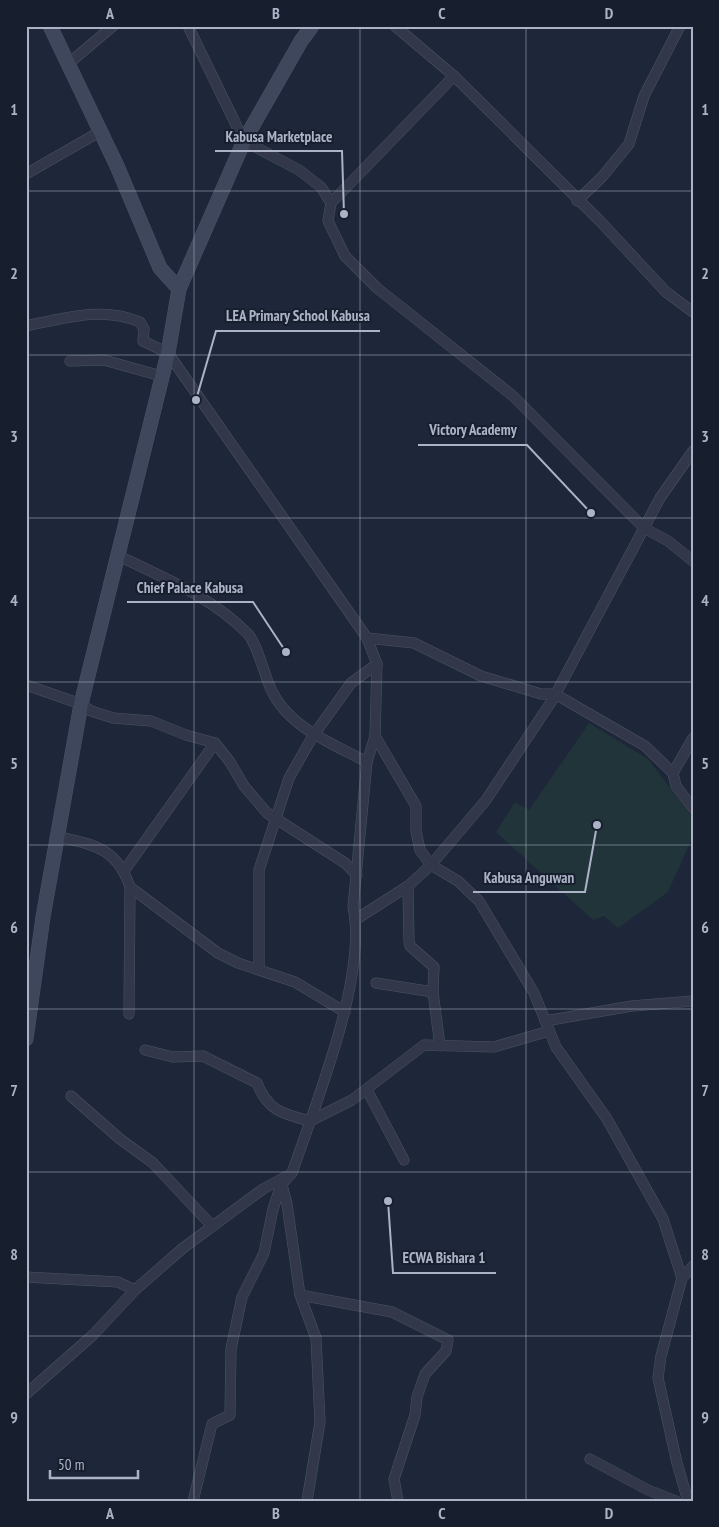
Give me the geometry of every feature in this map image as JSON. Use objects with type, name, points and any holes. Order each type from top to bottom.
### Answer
[{"type":"street","points":[[50,26],[101,131],[160,268],[179,289]]},
{"type":"street","points":[[68,64],[113,26]]},
{"type":"street","points":[[188,26],[244,141],[299,170],[322,187],[331,203]]},
{"type":"street","points":[[26,1039],[43,917],[59,837],[81,704],[168,354],[179,289],[244,141],[301,41],[312,26]]},
{"type":"street","points":[[394,26],[454,76],[577,201],[611,232],[666,292],[693,312]]},
{"type":"street","points":[[577,201],[602,177],[629,144],[644,96],[680,26]]},
{"type":"street","points":[[454,76],[331,203],[328,221],[345,256],[377,288],[514,396],[644,528],[668,541],[693,561]]},
{"type":"street","points":[[26,174],[101,131]]},
{"type":"street","points":[[26,326],[76,316],[106,313],[140,322],[144,329],[143,341],[168,354],[367,638],[377,664],[375,736],[366,762],[353,907],[355,920],[353,965],[345,1012],[292,1173],[281,1184],[279,1196],[273,1209],[264,1253],[242,1296],[231,1349],[230,1415],[212,1424],[193,1501]]},
{"type":"street","points":[[70,361],[104,360],[161,376]]},
{"type":"street","points":[[355,920],[408,886],[430,866],[486,800],[555,694],[660,498],[693,451]]},
{"type":"street","points":[[119,556],[196,593],[250,635],[271,689],[288,713],[313,736],[366,762]]},
{"type":"street","points":[[367,638],[414,643],[481,676],[541,694],[555,694],[645,746],[673,773],[676,786],[693,808]]},
{"type":"street","points":[[259,969],[259,870],[289,778],[313,736],[352,683],[377,664]]},
{"type":"street","points":[[26,685],[81,704],[91,711],[114,718],[151,722],[215,743],[230,762],[244,786],[267,813],[345,863],[357,875]]},
{"type":"street","points":[[375,736],[416,806],[416,831],[420,850],[430,866],[458,882],[480,901],[534,993],[556,1047],[606,1119],[663,1219],[682,1278]]},
{"type":"street","points":[[673,773],[693,738]]},
{"type":"street","points":[[124,871],[215,743]]},
{"type":"street","points":[[59,837],[92,844],[114,856],[124,871],[130,887],[129,1014]]},
{"type":"street","points":[[408,886],[410,946],[434,967],[433,992],[440,1046]]},
{"type":"street","points":[[130,887],[218,953],[238,963],[295,982],[345,1012]]},
{"type":"street","points":[[376,984],[433,992]]},
{"type":"street","points":[[145,1050],[173,1057],[203,1056],[257,1083],[262,1095],[276,1110],[310,1121],[366,1090],[424,1045],[494,1047],[547,1026],[632,1006],[693,1001]]},
{"type":"street","points":[[366,1090],[404,1160]]},
{"type":"street","points":[[71,1096],[120,1139],[153,1163],[212,1226]]},
{"type":"street","points":[[26,1394],[92,1335],[135,1290],[183,1248],[263,1189],[292,1173]]},
{"type":"street","points":[[281,1184],[287,1204],[300,1295],[316,1338],[320,1422],[307,1501]]},
{"type":"street","points":[[263,1189],[279,1196]]},
{"type":"street","points":[[688,1501],[677,1463],[658,1378],[661,1356],[682,1278],[693,1266]]},
{"type":"street","points":[[26,1277],[118,1282],[135,1290]]},
{"type":"street","points":[[300,1295],[392,1312],[448,1340],[446,1351],[426,1374],[417,1397],[415,1415],[394,1479],[398,1501]]},
{"type":"street","points":[[590,1459],[648,1490],[676,1501]]},
{"type":"shaded area","points":[[589,723],[648,759],[693,818],[693,836],[668,892],[618,928],[604,916],[593,920],[496,832],[515,802],[529,810]]},
{"type":"place","name":"Kabusa Marketplace","points":[[344,214]]},
{"type":"place","name":"LEA Primary School Kabusa","points":[[196,400]]},
{"type":"place","name":"Victory Academy","points":[[591,513]]},
{"type":"place","name":"Chief Palace Kabusa","points":[[286,652]]},
{"type":"place","name":"Kabusa Anguwan","points":[[597,825]]},
{"type":"place","name":"ECWA Bishara 1","points":[[388,1201]]}]
